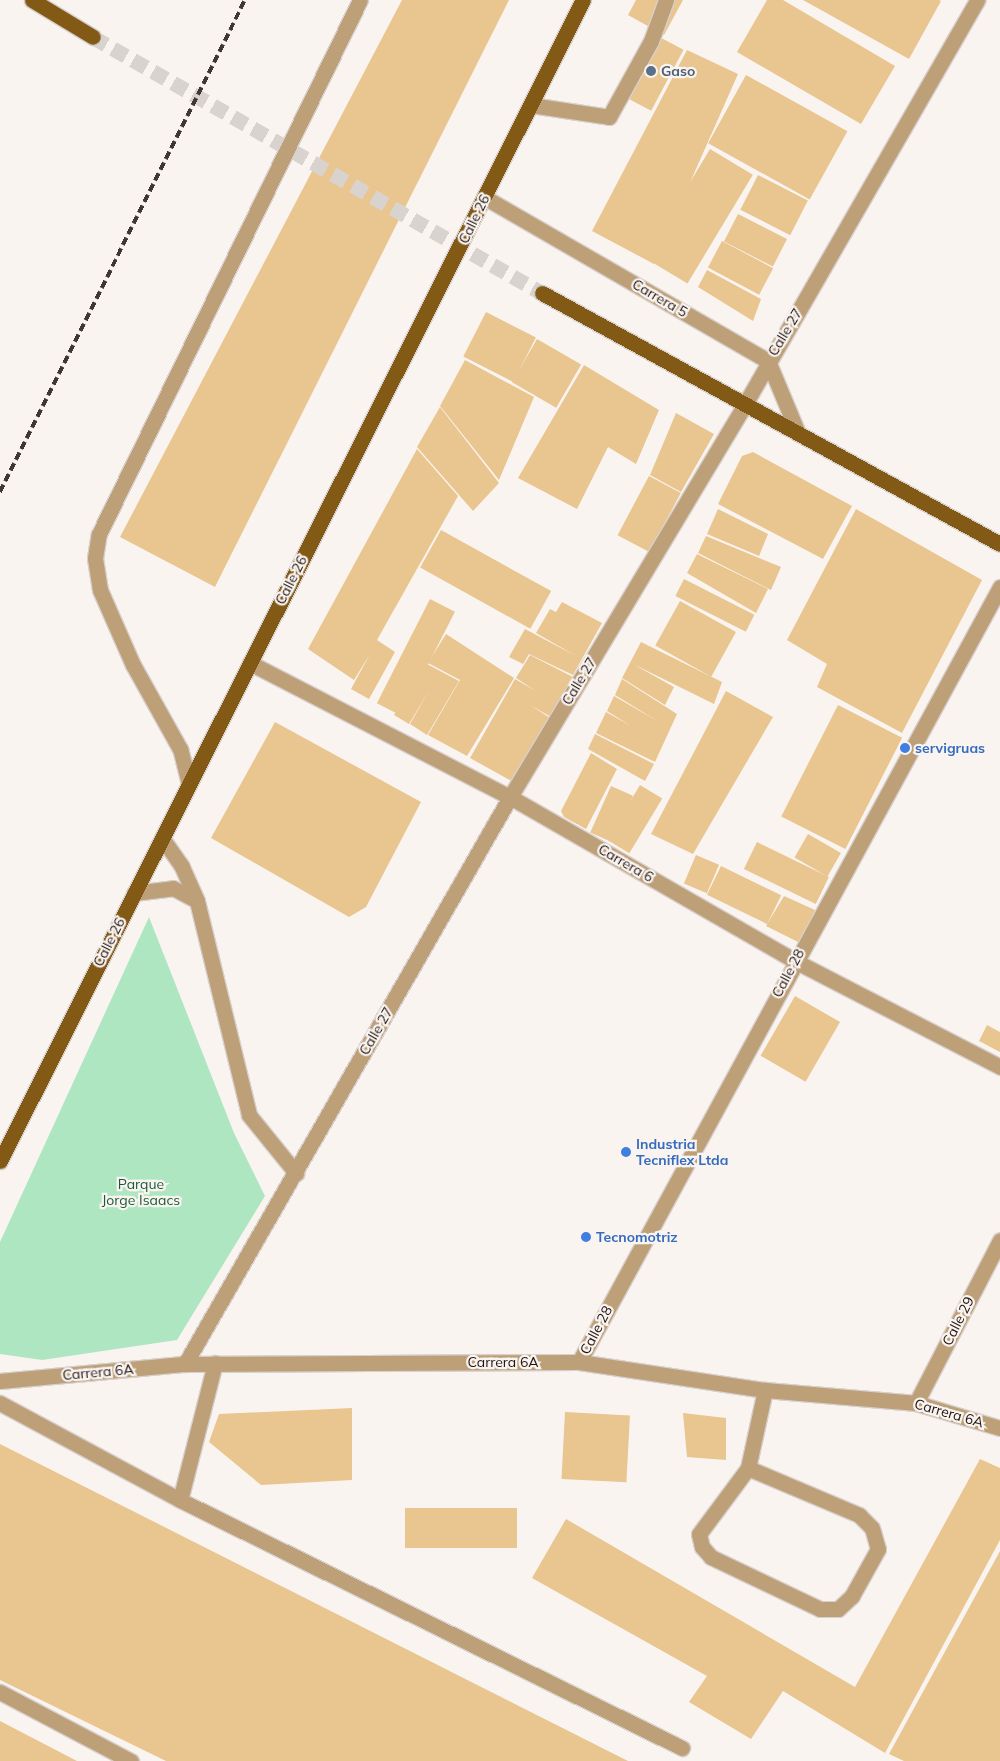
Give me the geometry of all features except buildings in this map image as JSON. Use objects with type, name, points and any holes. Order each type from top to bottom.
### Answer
[{"type":"main road","points":[[32,0],[93,37]]},
{"type":"main road","name":"Calle 26","points":[[0,1160],[583,0]]},
{"type":"main road","points":[[542,293],[1000,544]]},
{"type":"street","points":[[189,784],[180,748],[133,665],[100,590],[95,558],[99,534],[360,0]]},
{"type":"street","points":[[531,105],[609,117],[651,41],[666,0]]},
{"type":"street","name":"Calle 27","points":[[185,1364],[510,797],[744,404],[977,0]]},
{"type":"street","name":"Carrera 5","points":[[484,197],[768,361]]},
{"type":"street","points":[[768,361],[798,433]]},
{"type":"street","name":"Calle 28","points":[[579,1362],[794,961],[1000,587]]},
{"type":"street","name":"Carrera 6","points":[[250,663],[510,797],[794,961],[1000,1068]]},
{"type":"street","points":[[162,838],[182,867],[197,901],[248,1115],[296,1173]]},
{"type":"street","points":[[134,893],[173,888],[197,901]]},
{"type":"street","name":"Calle 29","points":[[916,1402],[1000,1240]]},
{"type":"street","name":"Carrera 6A","points":[[0,1381],[185,1364],[215,1363],[579,1362],[765,1390],[916,1402],[1000,1428]]},
{"type":"street","points":[[180,1500],[215,1363]]},
{"type":"street","points":[[748,1468],[859,1514],[872,1528],[878,1550],[852,1596],[838,1610],[820,1609],[711,1557],[702,1547],[699,1534],[748,1468],[765,1390]]},
{"type":"street","points":[[0,1403],[180,1500],[682,1748]]},
{"type":"street","points":[[0,1692],[131,1761]]},
{"type":"green space","name":"Parque Jorge Isaacs","points":[[149,917],[234,1133],[265,1196],[177,1340],[42,1360],[0,1354],[0,1242]]},
{"type":"tunnel","points":[[93,37],[542,293]]},
{"type":"railway","points":[[0,492],[245,0]]},
{"type":"place","name":"Gaso","points":[[651,71]]},
{"type":"place","name":"servigruas","points":[[905,748]]},
{"type":"place","name":"Industria Tecniflex Ltda","points":[[626,1152]]},
{"type":"place","name":"Tecnomotriz","points":[[586,1237]]}]
